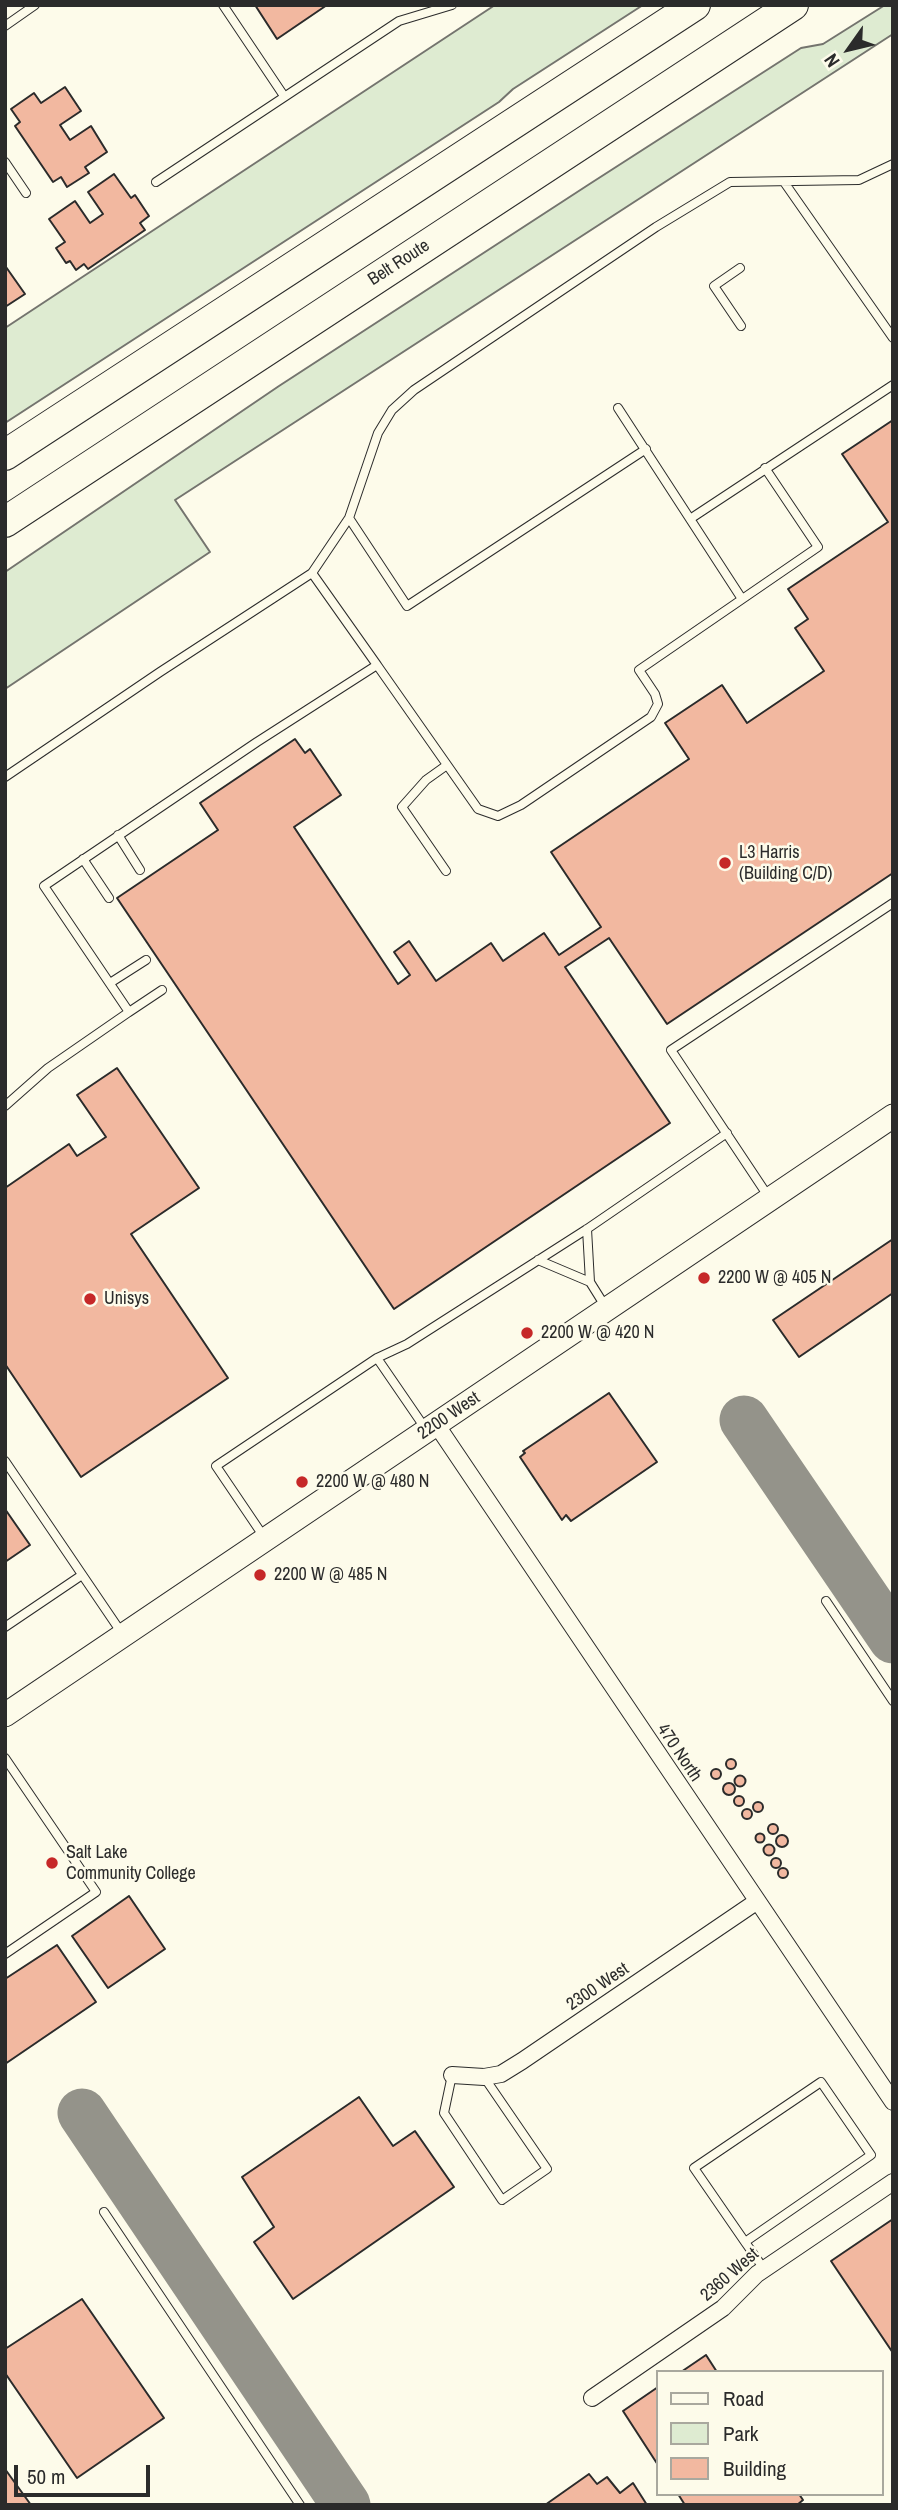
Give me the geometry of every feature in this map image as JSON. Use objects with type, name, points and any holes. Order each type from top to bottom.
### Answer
[{"type":"highway","points":[[5,455],[695,5]]},
{"type":"highway","name":"Belt Route","points":[[5,522],[793,5]]},
{"type":"highway","points":[[5,444],[95,395]]},
{"type":"highway","points":[[5,529],[88,467]]},
{"type":"street","name":"2200 West","points":[[5,1715],[893,1116]]},
{"type":"street","name":"470 North","points":[[431,1428],[893,2102]]},
{"type":"street","name":"2300 West","points":[[452,2075],[484,2077],[501,2074],[756,1902]]},
{"type":"street","name":"2360 West","points":[[592,2398],[723,2308],[764,2269],[893,2182]]},
{"type":"lane","points":[[5,26],[35,5]]},
{"type":"lane","points":[[223,5],[284,96]]},
{"type":"lane","points":[[156,182],[399,21],[452,5]]},
{"type":"lane","points":[[5,162],[26,193]]},
{"type":"lane","points":[[5,777],[312,573],[349,518],[379,433],[393,410],[414,390],[656,227],[730,182],[859,180],[893,164]]},
{"type":"lane","points":[[784,182],[893,338]]},
{"type":"lane","points":[[740,268],[714,286],[741,326]]},
{"type":"lane","points":[[690,519],[893,384]]},
{"type":"lane","points":[[618,408],[742,599]]},
{"type":"lane","points":[[349,518],[407,606],[646,449]]},
{"type":"lane","points":[[312,573],[478,809],[498,816],[521,805],[652,717],[658,704],[655,694],[639,670],[818,547],[765,468]]},
{"type":"lane","points":[[129,1012],[44,886],[257,742],[377,665]]},
{"type":"lane","points":[[446,871],[402,807],[426,780],[447,765]]},
{"type":"lane","points":[[118,835],[140,870]]},
{"type":"lane","points":[[83,859],[109,898]]},
{"type":"lane","points":[[770,1199],[671,1050],[893,903]]},
{"type":"lane","points":[[110,983],[146,960]]},
{"type":"lane","points":[[5,1105],[48,1068],[162,990]]},
{"type":"lane","points":[[266,1539],[216,1466],[377,1357],[407,1344],[587,1229],[727,1133]]},
{"type":"lane","points":[[587,1229],[590,1282],[607,1309]]},
{"type":"lane","points":[[538,1260],[590,1282]]},
{"type":"lane","points":[[377,1357],[431,1428]]},
{"type":"lane","points":[[5,1461],[123,1636]]},
{"type":"lane","points":[[5,1627],[82,1575]]},
{"type":"lane","points":[[826,1601],[893,1701]]},
{"type":"lane","points":[[5,1758],[9,1771],[96,1892],[5,1954]]},
{"type":"lane","points":[[452,2075],[444,2113],[502,2200],[547,2169],[484,2077]]},
{"type":"lane","points":[[745,2242],[871,2155],[821,2082],[694,2168],[745,2242],[764,2269]]},
{"type":"lane","points":[[104,2212],[300,2505]]},
{"type":"green space","points":[[495,5],[643,5],[513,89],[499,102],[5,423],[5,328]]},
{"type":"green space","points":[[885,5],[893,5],[893,34],[175,500],[210,552],[5,689],[5,572],[279,386],[588,185],[801,48],[823,44]]},
{"type":"building","points":[[255,5],[327,5],[277,39]]},
{"type":"building","points":[[65,87],[81,111],[60,125],[70,140],[91,126],[107,152],[85,167],[89,173],[67,187],[61,177],[53,182],[15,126],[20,122],[11,109],[34,93],[41,103]]},
{"type":"building","points":[[114,174],[131,198],[135,195],[149,216],[140,223],[145,230],[88,269],[84,264],[76,270],[70,261],[66,263],[56,248],[65,242],[49,219],[75,201],[90,223],[103,214],[88,192]]},
{"type":"building","points":[[5,268],[25,294],[5,307]]},
{"type":"building","name":"L3 Harris (Building C/D)","points":[[893,420],[893,873],[667,1024],[609,938],[565,967],[670,1123],[394,1309],[117,898],[218,830],[200,803],[295,739],[305,753],[310,749],[341,795],[294,827],[398,984],[410,975],[394,952],[409,941],[436,981],[491,943],[503,961],[544,933],[559,955],[601,927],[551,852],[689,759],[665,723],[722,685],[747,723],[824,671],[795,628],[808,619],[788,589],[888,522],[842,454]]},
{"type":"building","name":"Unisys","points":[[117,1068],[199,1188],[131,1234],[228,1378],[81,1477],[5,1364],[5,1188],[69,1144],[77,1156],[106,1137],[77,1095]]},
{"type":"building","points":[[893,1239],[893,1293],[799,1357],[773,1320]]},
{"type":"building","points":[[609,1393],[657,1462],[571,1521],[566,1515],[562,1520],[520,1457],[525,1453],[523,1451]]},
{"type":"building","points":[[5,1509],[30,1545],[5,1562]]},
{"type":"building","points":[[731,1759],[735,1760],[735,1768],[731,1769],[727,1768],[726,1764],[727,1760]]},
{"type":"building","points":[[716,1769],[720,1770],[720,1778],[716,1779],[712,1778],[711,1774],[712,1770]]},
{"type":"building","points":[[740,1775],[746,1781],[740,1787],[734,1781]]},
{"type":"building","points":[[729,1783],[735,1789],[729,1795],[723,1789]]},
{"type":"building","points":[[739,1796],[743,1797],[743,1805],[739,1806],[735,1805],[734,1801],[735,1797]]},
{"type":"building","points":[[758,1802],[762,1803],[762,1811],[758,1812],[754,1811],[753,1807],[754,1803]]},
{"type":"building","points":[[747,1809],[751,1810],[751,1818],[747,1819],[743,1818],[742,1814],[743,1810]]},
{"type":"building","points":[[773,1824],[777,1825],[777,1833],[773,1834],[769,1833],[768,1829],[769,1825]]},
{"type":"building","points":[[760,1833],[765,1838],[760,1843],[755,1838]]},
{"type":"building","points":[[782,1835],[788,1841],[782,1847],[776,1841]]},
{"type":"building","points":[[769,1844],[775,1850],[769,1856],[763,1850]]},
{"type":"building","points":[[776,1858],[780,1859],[780,1867],[776,1868],[772,1867],[771,1863],[772,1859]]},
{"type":"building","points":[[783,1868],[788,1873],[783,1878],[778,1873]]},
{"type":"building","points":[[129,1896],[165,1949],[108,1988],[72,1936]]},
{"type":"building","points":[[57,1945],[96,2002],[5,2064],[5,1979]]},
{"type":"building","points":[[359,2097],[393,2146],[415,2131],[454,2187],[293,2299],[254,2242],[274,2227],[242,2177]]},
{"type":"building","points":[[893,2219],[893,2353],[831,2261]]},
{"type":"building","points":[[82,2299],[164,2418],[77,2478],[5,2373],[5,2349]]},
{"type":"building","points":[[706,2355],[716,2370],[684,2370]]},
{"type":"building","points":[[656,2388],[656,2462],[623,2411]]},
{"type":"building","points":[[5,2469],[31,2505],[5,2505]]},
{"type":"building","points":[[589,2474],[597,2484],[607,2477],[620,2493],[633,2483],[647,2505],[545,2505]]},
{"type":"building","points":[[679,2496],[800,2496],[803,2500],[797,2505],[685,2505]]},
{"type":"taxiway","points":[[744,1420],[893,1639]]},
{"type":"taxiway","points":[[82,2113],[346,2505]]},
{"type":"place","name":"L3 Harris (Building C/D)","points":[[725,863]]},
{"type":"place","name":"2200 W @ 405 N","points":[[704,1278]]},
{"type":"place","name":"Unisys","points":[[90,1299]]},
{"type":"place","name":"2200 W @ 420 N","points":[[527,1333]]},
{"type":"place","name":"2200 W @ 480 N","points":[[302,1482]]},
{"type":"place","name":"2200 W @ 485 N","points":[[260,1575]]},
{"type":"place","name":"Salt Lake Community College","points":[[52,1863]]}]
